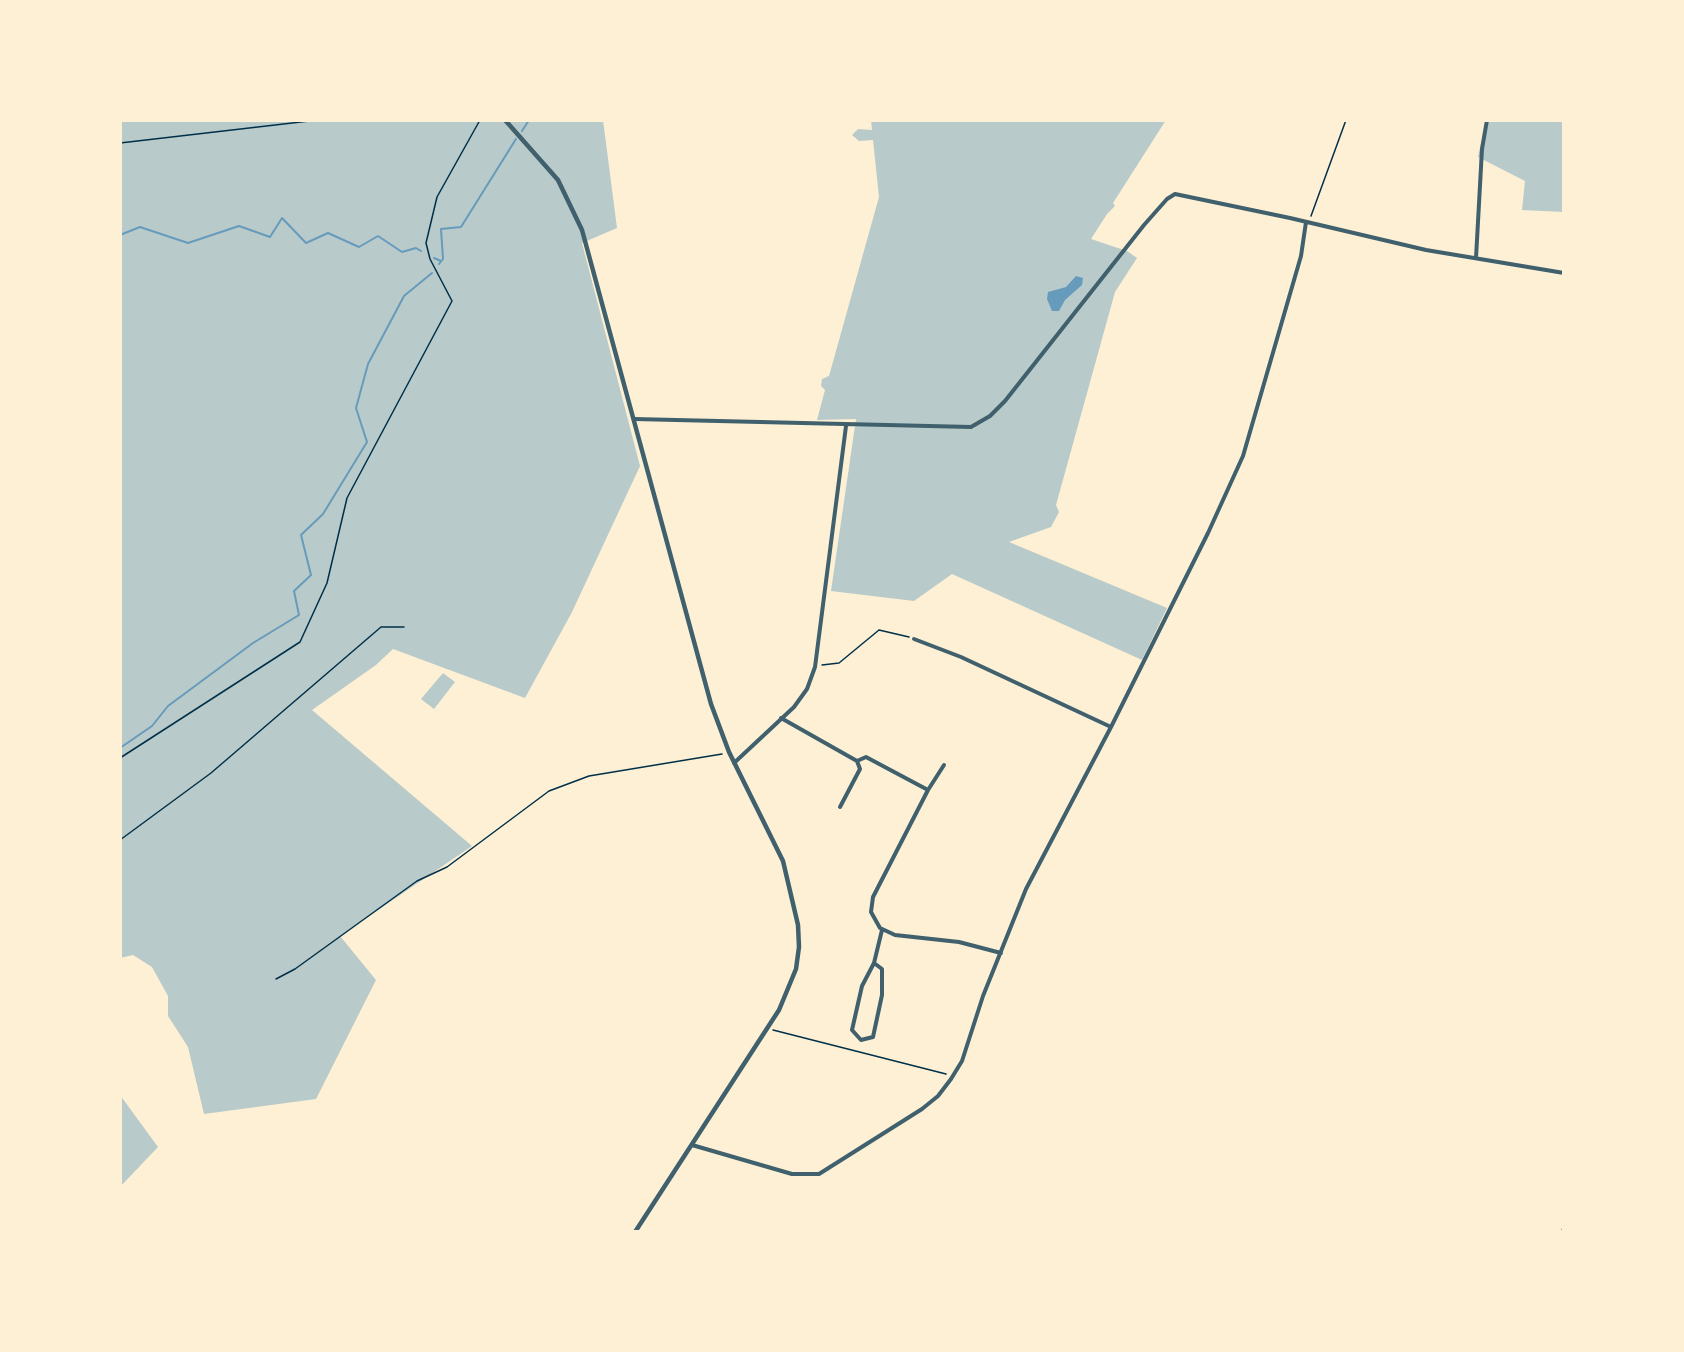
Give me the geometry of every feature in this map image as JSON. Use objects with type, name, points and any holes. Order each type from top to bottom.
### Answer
[{"type":"street","points":[[505,120],[558,180],[582,230],[711,704],[734,763],[778,850],[792,891],[798,926],[796,969],[779,1010],[635,1232]]},
{"type":"street","points":[[1476,258],[1482,149],[1487,120]]},
{"type":"street","points":[[634,419],[846,426],[971,427],[990,416],[1171,195],[1307,222],[1426,250],[1564,273]]},
{"type":"street","points":[[692,1145],[792,1174],[819,1174],[922,1109],[938,1096],[953,1076],[962,1061],[983,996],[1026,889],[1111,727],[1208,533],[1243,456],[1301,256],[1307,222]]},
{"type":"street","points":[[734,763],[794,707],[807,689],[815,667],[846,426]]},
{"type":"street","points":[[914,639],[961,657],[1111,727]]},
{"type":"street","points":[[781,718],[857,761],[860,769],[840,807]]},
{"type":"street","points":[[857,761],[866,757],[928,790]]},
{"type":"street","points":[[944,765],[928,790],[873,897],[870,908],[873,918],[882,930],[895,935],[978,946],[1001,953]]},
{"type":"street","points":[[874,963],[882,969],[882,995],[873,1037],[861,1040],[852,1030],[862,986],[874,963],[882,930]]},
{"type":"path","points":[[120,143],[318,120]]},
{"type":"path","points":[[120,758],[300,642],[327,583],[347,498],[452,300],[430,259],[426,243],[437,197],[480,120]]},
{"type":"path","points":[[1307,222],[1346,120]]},
{"type":"path","points":[[120,840],[211,773],[381,627],[404,627]]},
{"type":"path","points":[[815,667],[839,663],[879,630],[914,639]]},
{"type":"path","points":[[276,979],[295,969],[417,881],[447,867],[549,791],[589,776],[680,763],[729,752]]},
{"type":"path","points":[[767,1028],[953,1076]]},
{"type":"shaded area","points":[[120,120],[603,120],[617,228],[582,243],[640,466],[572,612],[525,698],[393,649],[376,665],[312,710],[472,846],[340,936],[376,980],[316,1099],[204,1114],[188,1047],[168,1016],[168,996],[152,967],[133,955],[120,958]]},
{"type":"shaded area","points":[[871,120],[1166,120],[1113,203],[1115,206],[1091,239],[1127,251],[1137,258],[1115,292],[1056,505],[1059,512],[1051,527],[1009,542],[1167,608],[1142,660],[952,574],[914,601],[831,591],[856,419],[817,420],[825,390],[821,386],[822,379],[829,376],[879,197],[873,140],[859,141],[852,135],[858,129],[872,130]]},
{"type":"shaded area","points":[[1486,120],[1564,120],[1564,212],[1522,210],[1525,181],[1478,157]]},
{"type":"shaded area","points":[[443,673],[455,682],[434,709],[421,699]]},
{"type":"shaded area","points":[[120,1095],[158,1147],[120,1187]]},
{"type":"water","points":[[1076,276],[1083,278],[1082,285],[1065,300],[1059,311],[1052,311],[1047,299],[1048,292],[1066,287]]},
{"type":"waterway","points":[[522,131],[529,120]]},
{"type":"waterway","points":[[439,264],[443,259],[441,229],[461,227],[516,139]]},
{"type":"waterway","points":[[1564,180],[1564,210]]},
{"type":"waterway","points":[[1563,230],[1564,214]]},
{"type":"waterway","points":[[120,235],[140,227],[188,243],[239,226],[270,237],[282,218],[306,243],[328,233],[359,247],[378,236],[402,252],[416,248],[421,251]]},
{"type":"waterway","points":[[434,258],[441,261]]},
{"type":"waterway","points":[[120,748],[152,726],[168,706],[253,643],[299,615],[294,591],[311,575],[301,535],[323,514],[367,442],[356,408],[368,364],[404,296],[432,273]]}]
